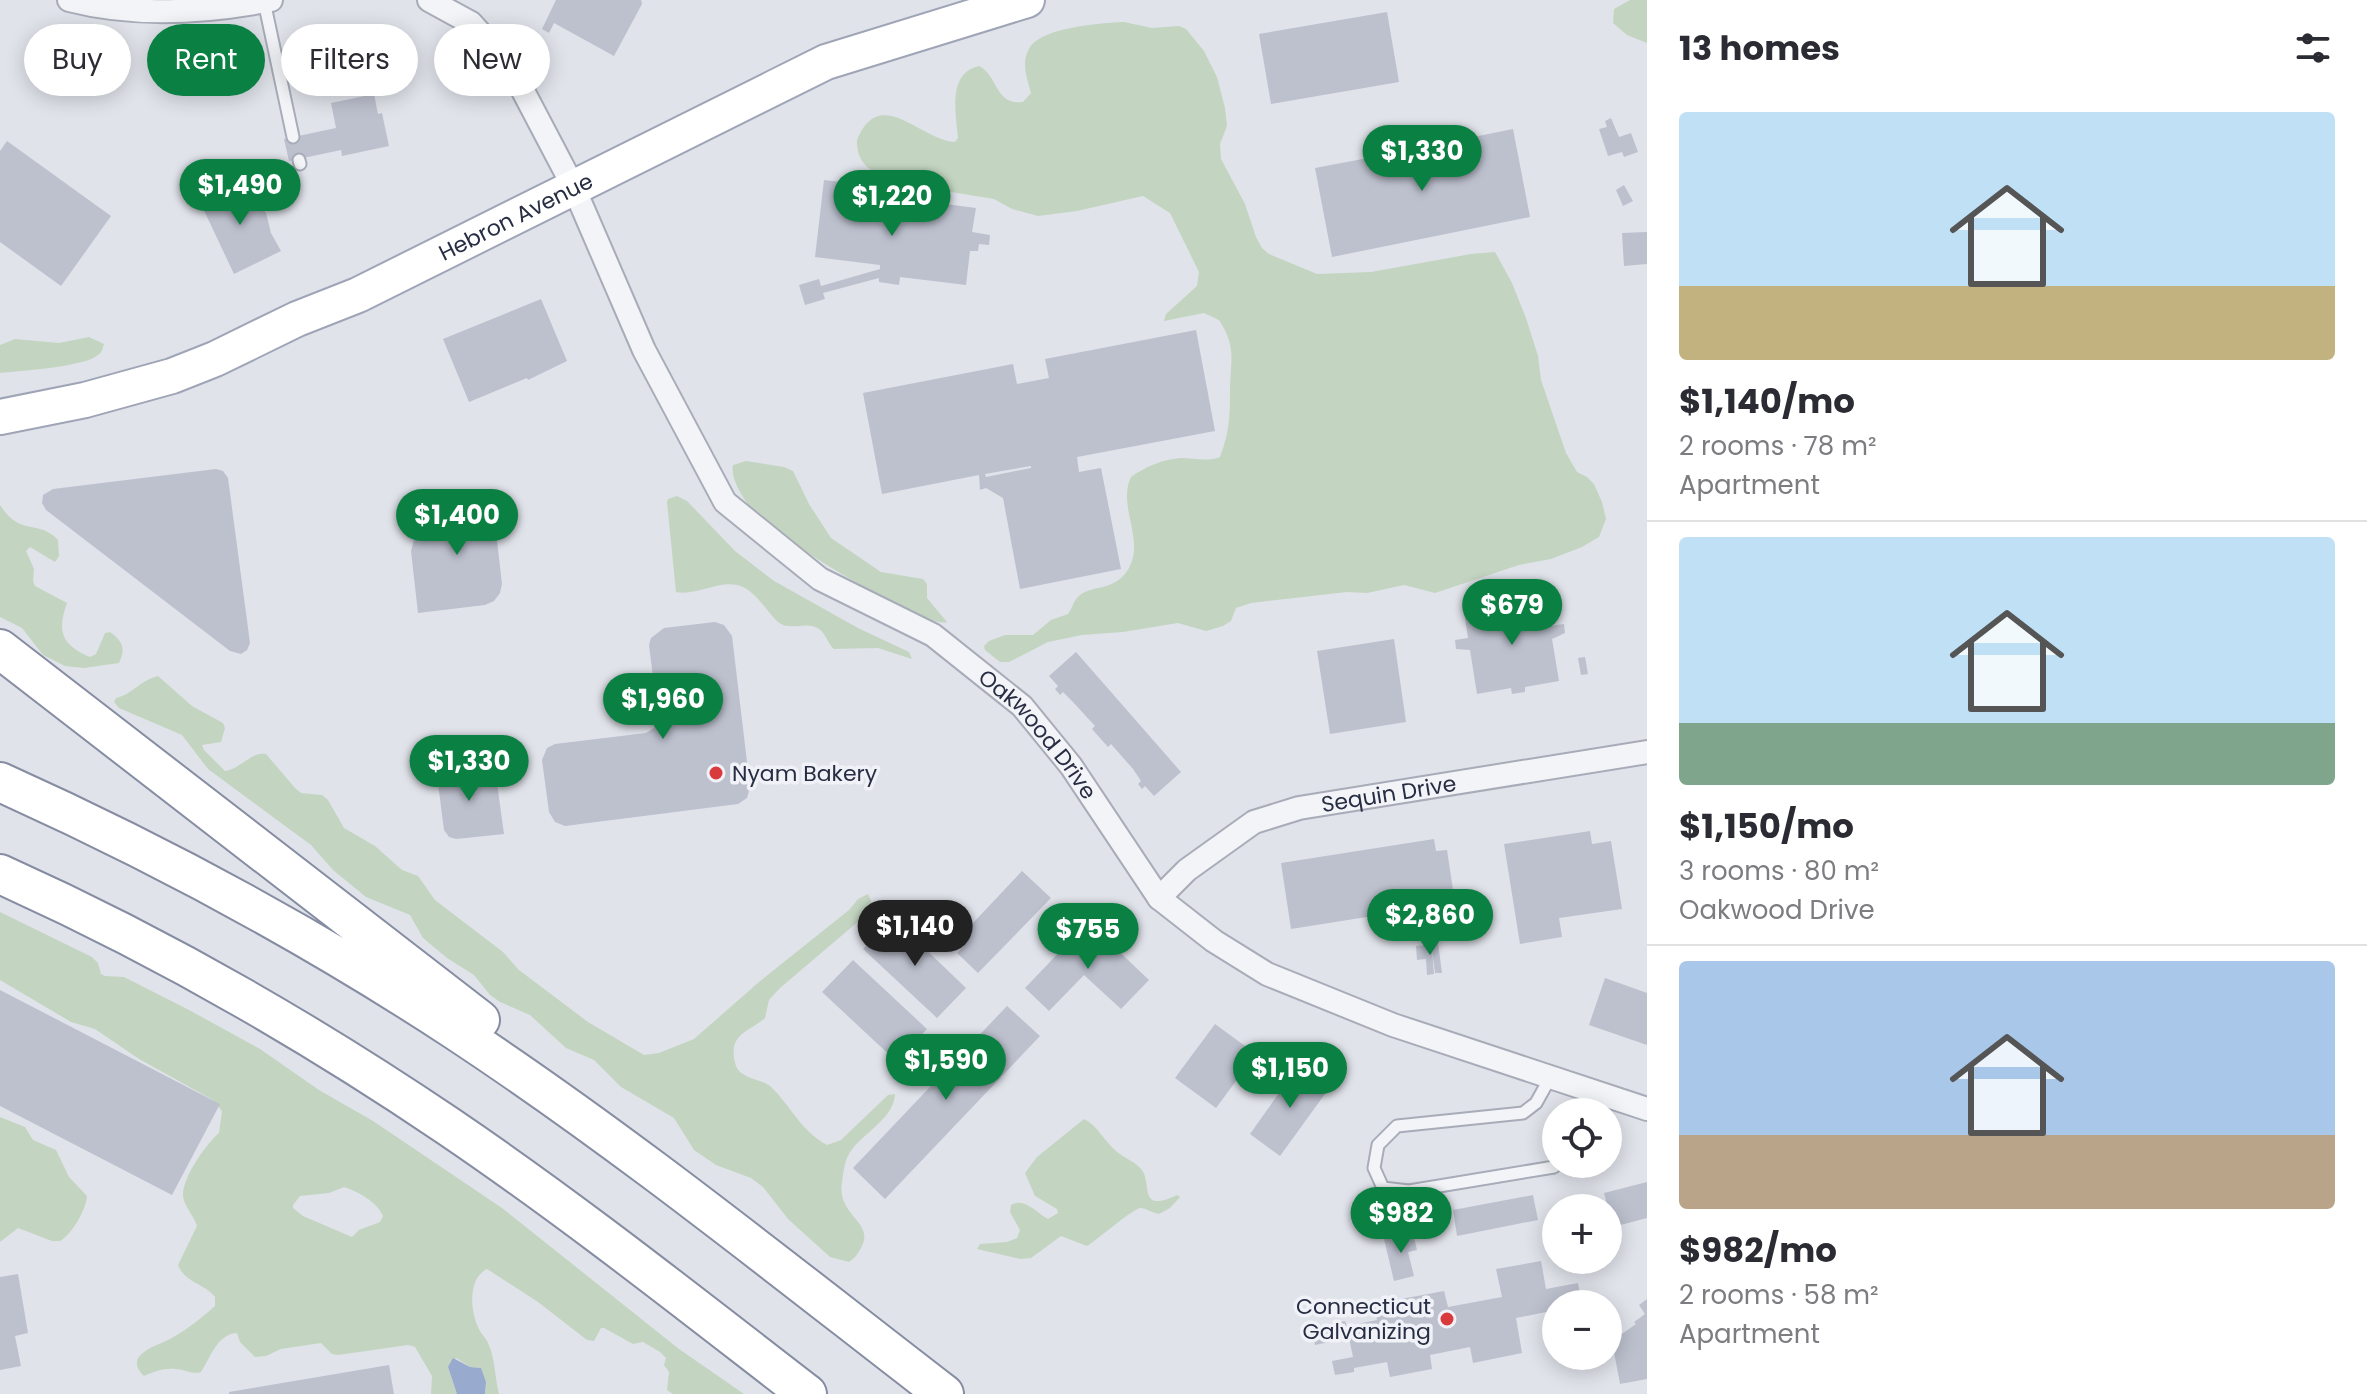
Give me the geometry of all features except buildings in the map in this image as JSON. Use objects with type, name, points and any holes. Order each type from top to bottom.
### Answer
[{"type":"highway","points":[[0,649],[484,1024],[566,1094],[606,1135]]},
{"type":"highway","points":[[0,782],[168,862],[315,944],[455,1030],[606,1135],[944,1394]]},
{"type":"highway","points":[[0,874],[193,971],[376,1078],[548,1196],[807,1394]]},
{"type":"main road","name":"Hebron Avenue","points":[[0,417],[102,396],[197,367],[297,319],[358,295],[826,62],[1027,0]]},
{"type":"street","points":[[69,0],[156,12],[231,7],[267,1]]},
{"type":"street","name":"Oakwood Drive","points":[[429,0],[471,23],[510,66],[574,188],[644,350],[725,502],[820,579],[933,635],[1022,706],[1071,766],[1159,898],[1214,941],[1267,974],[1393,1025],[1647,1109]]},
{"type":"street","name":"Sequin Drive","points":[[1159,898],[1187,870],[1254,822],[1299,808],[1647,752]]},
{"type":"lane","points":[[267,1],[293,137]]},
{"type":"lane","points":[[1542,1169],[1409,1191],[1383,1188],[1374,1168],[1378,1145],[1397,1126],[1523,1113],[1536,1103],[1550,1078]]},
{"type":"green space","points":[[1630,0],[1647,0],[1647,43],[1627,35],[1613,23],[1614,9]]},
{"type":"green space","points":[[1124,22],[1152,28],[1179,26],[1186,29],[1204,51],[1217,77],[1225,108],[1227,126],[1220,144],[1221,159],[1245,204],[1256,237],[1269,254],[1317,274],[1371,272],[1495,252],[1526,318],[1538,356],[1541,380],[1566,453],[1577,472],[1594,484],[1602,502],[1606,519],[1599,537],[1551,559],[1519,565],[1435,593],[1404,585],[1367,593],[1347,592],[1251,603],[1236,608],[1231,621],[1223,626],[1206,631],[1178,623],[1082,635],[1048,642],[1009,662],[1000,662],[985,650],[984,646],[989,641],[1005,635],[1033,635],[1051,620],[1068,614],[1082,593],[1109,585],[1123,576],[1129,568],[1134,546],[1127,499],[1131,477],[1168,460],[1220,457],[1229,422],[1230,345],[1219,320],[1204,313],[1164,321],[1166,314],[1197,286],[1199,272],[1170,213],[1143,196],[1038,216],[1012,209],[994,199],[896,183],[868,168],[857,149],[857,140],[866,124],[877,116],[889,115],[955,142],[958,138],[956,96],[962,77],[969,70],[979,66],[990,76],[1002,95],[1014,102],[1023,102],[1031,93],[1025,60],[1035,42],[1058,31]]},
{"type":"green space","points":[[89,337],[104,344],[101,352],[91,359],[51,368],[0,373],[0,345],[15,339],[59,343]]},
{"type":"green space","points":[[746,461],[793,471],[831,538],[881,572],[923,579],[927,584],[927,598],[947,622],[934,621],[886,599],[827,565],[765,523],[748,504],[734,480],[733,465]]},
{"type":"green space","points":[[677,496],[687,501],[735,551],[774,581],[858,628],[909,652],[912,659],[878,648],[834,649],[819,629],[783,625],[754,595],[737,585],[676,592],[667,502]]},
{"type":"green space","points":[[0,505],[15,521],[44,530],[58,540],[59,556],[55,562],[30,547],[26,551],[34,569],[35,586],[67,603],[62,629],[67,642],[90,657],[96,654],[105,633],[110,632],[122,646],[119,663],[84,668],[65,666],[43,655],[22,628],[0,617]]},
{"type":"green space","points":[[158,676],[192,706],[223,723],[225,728],[221,742],[202,745],[225,771],[256,755],[266,754],[295,788],[301,793],[322,795],[344,828],[375,846],[402,870],[418,876],[435,900],[503,952],[519,970],[588,1022],[644,1055],[659,1053],[694,1039],[849,910],[858,899],[868,894],[872,903],[860,920],[780,988],[769,1000],[765,1018],[738,1038],[734,1050],[739,1071],[771,1087],[803,1125],[827,1145],[841,1140],[888,1095],[895,1094],[888,1112],[852,1150],[845,1164],[842,1194],[849,1211],[864,1232],[856,1256],[849,1262],[830,1257],[788,1219],[763,1187],[751,1178],[716,1165],[694,1150],[674,1118],[621,1087],[594,1060],[566,1048],[530,1015],[490,995],[474,975],[423,938],[410,915],[366,897],[333,870],[311,845],[208,769],[182,735],[119,708],[114,702],[116,698]]},
{"type":"green space","points":[[0,912],[92,957],[98,963],[101,974],[124,977],[260,1049],[319,1090],[373,1121],[502,1208],[679,1349],[744,1394],[673,1394],[667,1390],[669,1372],[664,1365],[666,1358],[660,1352],[643,1342],[633,1344],[604,1328],[594,1341],[587,1340],[538,1302],[487,1269],[476,1279],[472,1304],[478,1327],[494,1362],[499,1394],[485,1394],[481,1368],[470,1367],[456,1358],[448,1367],[457,1394],[431,1394],[432,1376],[415,1347],[408,1345],[338,1355],[332,1354],[321,1343],[281,1349],[255,1357],[240,1342],[237,1333],[219,1342],[201,1372],[166,1369],[144,1376],[137,1362],[145,1351],[183,1331],[215,1306],[215,1297],[185,1276],[178,1265],[197,1226],[183,1196],[186,1180],[219,1133],[222,1111],[213,1100],[139,1059],[95,1029],[71,1022],[0,980]],"holes":[[[344,1187],[372,1202],[383,1216],[380,1222],[359,1230],[352,1237],[303,1216],[293,1208],[300,1196],[329,1193]]]},
{"type":"green space","points":[[0,1117],[25,1127],[33,1140],[56,1150],[69,1177],[87,1196],[78,1221],[60,1241],[18,1228],[0,1242]]},
{"type":"green space","points":[[1084,1119],[1116,1151],[1142,1170],[1151,1199],[1180,1197],[1159,1214],[1142,1208],[1136,1210],[1087,1246],[1061,1236],[1031,1258],[1020,1259],[977,1249],[980,1244],[1017,1238],[1020,1230],[1010,1212],[1011,1205],[1025,1204],[1048,1219],[1058,1213],[1057,1209],[1035,1196],[1025,1173],[1037,1157]]},
{"type":"water","points":[[453,1358],[470,1367],[481,1368],[486,1382],[485,1394],[457,1394],[448,1367]]},
{"type":"place","name":"Nyam Bakery","points":[[716,773]]},
{"type":"place","name":"Connecticut Galvanizing","points":[[1447,1319]]}]
